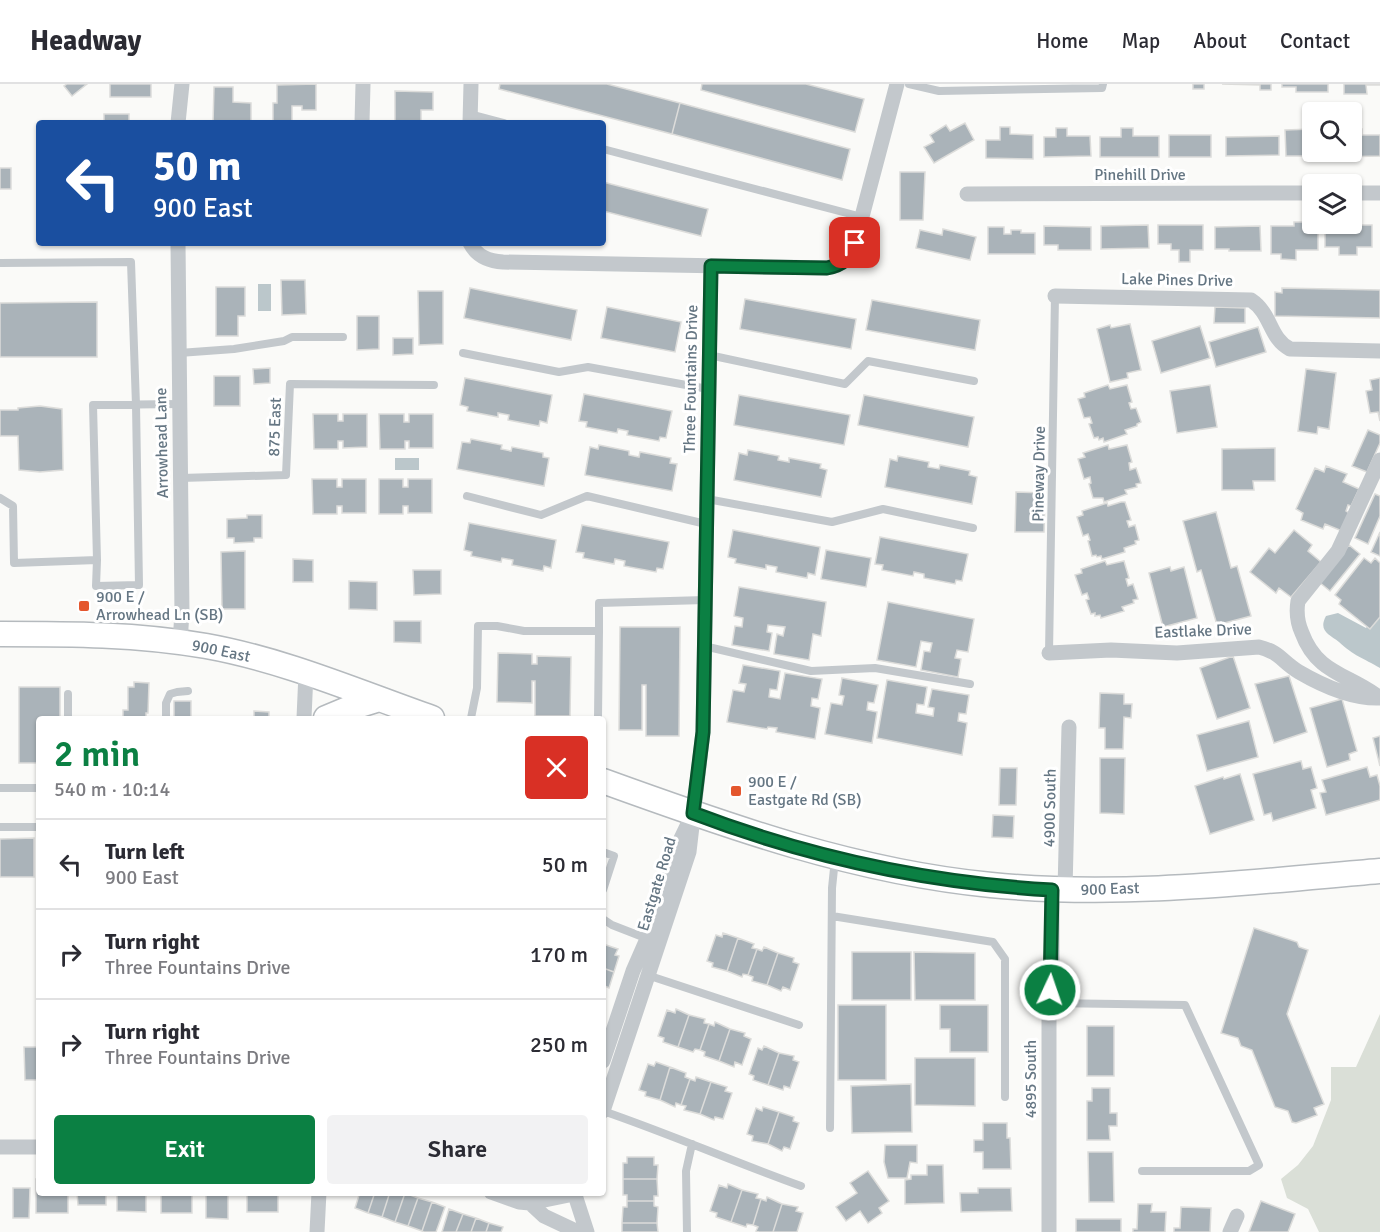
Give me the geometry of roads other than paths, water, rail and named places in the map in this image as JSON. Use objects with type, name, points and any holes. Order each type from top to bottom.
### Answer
[{"type":"main road","name":"900 East","points":[[0,634],[112,635],[180,642],[236,653],[306,673],[425,716]]},
{"type":"main road","points":[[331,716],[379,699]]},
{"type":"main road","name":"900 East","points":[[606,782],[792,846],[836,858],[942,879],[1059,890],[1219,884],[1380,871]]},
{"type":"street","points":[[178,120],[182,84]]},
{"type":"street","points":[[362,120],[363,84]]},
{"type":"street","points":[[470,118],[471,84]]},
{"type":"street","points":[[473,246],[478,255],[495,262],[833,267],[844,262],[852,252],[897,84]]},
{"type":"street","name":"Pinehill Drive","points":[[967,194],[1302,193]]},
{"type":"street","points":[[1362,193],[1380,193]]},
{"type":"street","name":"Arrowhead Lane","points":[[178,246],[182,613],[180,642]]},
{"type":"street","name":"Three Fountains Drive","points":[[693,813],[703,732],[711,266]]},
{"type":"street","name":"Lake Pines Drive","points":[[1055,296],[1251,300],[1260,306],[1267,316],[1281,344],[1290,349],[1380,351]]},
{"type":"street","points":[[1380,460],[1338,551],[1298,601],[1296,610],[1297,623],[1305,643],[1315,658],[1330,670],[1364,686],[1380,698]]},
{"type":"street","name":"Eastlake Drive","points":[[1049,653],[1111,650],[1176,652],[1259,647],[1272,650],[1296,671],[1321,684],[1367,699],[1380,698]]},
{"type":"street","points":[[304,716],[306,673]]},
{"type":"street","name":"4900 South","points":[[1059,890],[1070,726]]},
{"type":"street","name":"Eastgate Road","points":[[606,1050],[633,971],[652,940],[689,852],[693,813]]},
{"type":"street","name":"4895 South","points":[[1049,1232],[1049,1003],[1059,890]]},
{"type":"street","name":"Eastgate Road","points":[[606,1102],[650,975],[652,940]]},
{"type":"street","points":[[0,1147],[36,1147]]},
{"type":"street","points":[[317,1232],[319,1196]]},
{"type":"street","points":[[502,1196],[530,1203],[561,1196]]},
{"type":"street","points":[[530,1203],[538,1196]]},
{"type":"street","points":[[575,1196],[587,1232]]},
{"type":"street","points":[[530,1203],[544,1216],[578,1232]]},
{"type":"street","points":[[1230,1232],[1237,1216]]},
{"type":"lane","points":[[909,84],[939,91],[1102,88],[1103,84]]},
{"type":"lane","points":[[606,150],[862,217]]},
{"type":"lane","points":[[0,263],[131,262],[136,405],[139,585],[96,586],[93,405],[136,405],[180,404]]},
{"type":"lane","name":"Pineway Drive","points":[[1049,653],[1055,296]]},
{"type":"lane","points":[[179,352],[234,349],[292,338],[343,337]]},
{"type":"lane","points":[[463,352],[559,372],[588,367],[708,389]]},
{"type":"lane","points":[[709,355],[845,384],[868,362],[974,381]]},
{"type":"lane","name":"875 East","points":[[181,478],[286,474],[290,384],[434,385]]},
{"type":"lane","points":[[467,496],[541,515],[587,496],[706,524]]},
{"type":"lane","points":[[0,498],[13,506],[14,562],[97,560]]},
{"type":"lane","points":[[706,499],[832,522],[883,509],[973,528]]},
{"type":"lane","points":[[598,716],[599,603],[705,600]]},
{"type":"lane","points":[[471,716],[476,696],[478,626],[497,626],[524,631],[599,631]]},
{"type":"lane","points":[[704,646],[811,671],[875,668],[970,684]]},
{"type":"lane","points":[[166,716],[166,703],[170,694],[188,691]]},
{"type":"lane","points":[[68,694],[68,716]]},
{"type":"lane","points":[[0,788],[36,788]]},
{"type":"lane","points":[[0,827],[36,827]]},
{"type":"lane","points":[[606,853],[614,856],[606,881]]},
{"type":"lane","points":[[830,1128],[832,888],[836,858]]},
{"type":"lane","points":[[832,916],[993,942],[999,948],[1005,959],[1005,1097]]},
{"type":"lane","points":[[606,921],[652,940]]},
{"type":"lane","points":[[633,971],[799,1025]]},
{"type":"lane","points":[[1049,1003],[1185,1005],[1259,1165],[1249,1171],[1142,1171]]},
{"type":"lane","points":[[606,1060],[619,1064]]},
{"type":"lane","points":[[606,1112],[801,1185]]},
{"type":"lane","points":[[687,1232],[687,1164],[693,1144]]},
{"type":"place","name":"900 E / Arrowhead Ln (SB)","points":[[84,606]]},
{"type":"place","name":"900 E / Eastgate Rd (SB)","points":[[736,791]]}]
